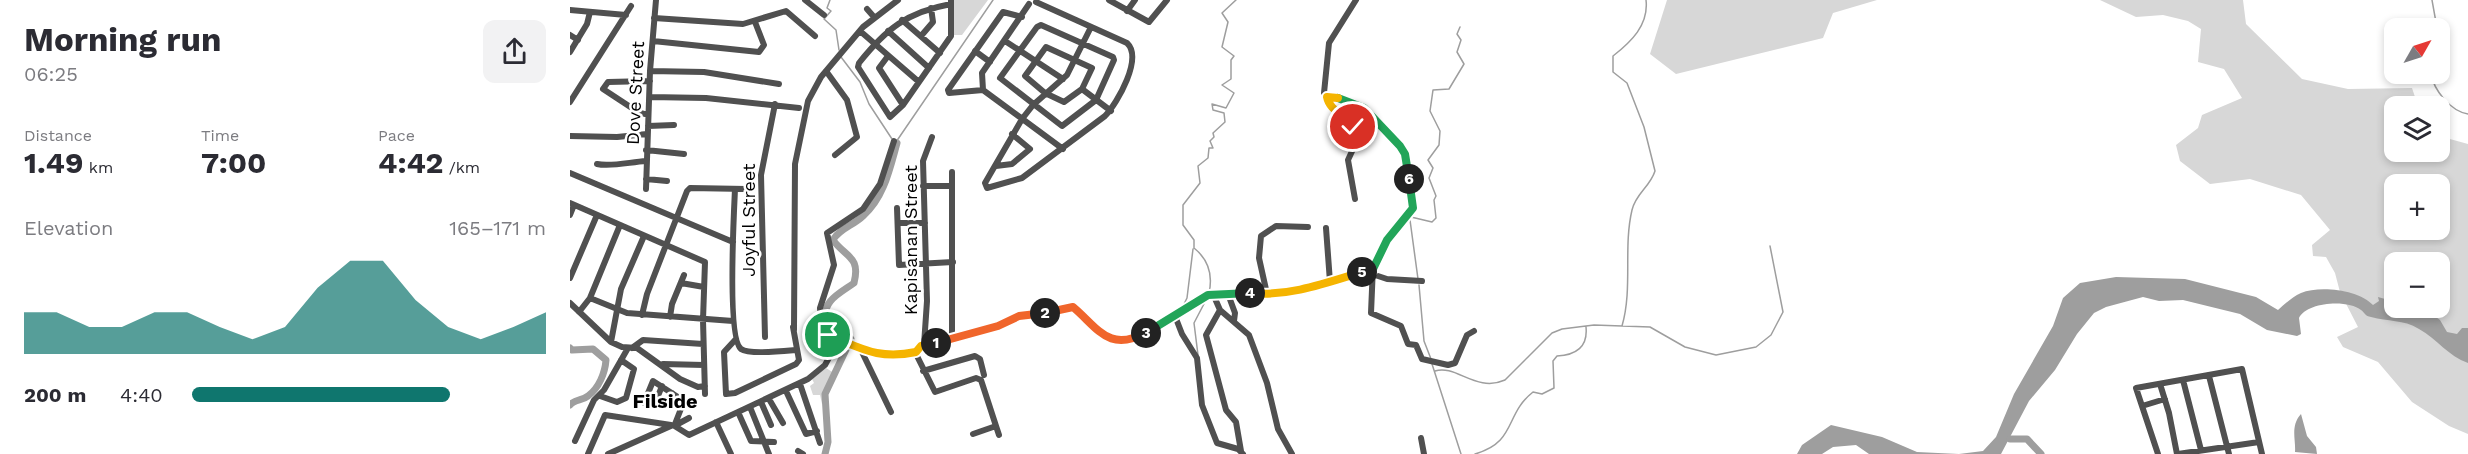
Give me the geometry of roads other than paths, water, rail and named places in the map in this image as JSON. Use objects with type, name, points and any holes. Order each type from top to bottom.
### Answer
[{"type":"street","name":"Dove Street","points":[[646,189],[650,71],[656,0]]},
{"type":"street","points":[[805,0],[824,15]]},
{"type":"street","points":[[736,339],[724,352],[726,394],[735,393],[796,364],[799,360],[794,350],[795,164],[808,101],[826,71],[860,31],[886,3],[898,0]]},
{"type":"street","points":[[1109,0],[1150,21],[1167,0]]},
{"type":"street","points":[[1127,11],[1135,0]]},
{"type":"street","points":[[1355,199],[1348,159],[1359,136],[1346,117],[1330,106],[1324,93],[1329,43],[1356,0]]},
{"type":"street","points":[[951,2],[952,33],[903,105],[894,116],[888,116],[858,67],[874,44],[888,31],[902,20],[931,8],[951,2]]},
{"type":"street","points":[[983,90],[981,76],[1032,2],[1091,27],[1126,43],[1133,51],[1134,61],[1110,111],[1022,178],[987,188],[985,183],[1012,134],[1033,105],[1064,79],[1077,60],[1091,27]]},
{"type":"street","points":[[570,102],[631,6]]},
{"type":"street","points":[[921,36],[933,22],[931,8]]},
{"type":"street","points":[[867,9],[874,17]]},
{"type":"street","points":[[570,10],[626,15]]},
{"type":"street","points":[[1022,17],[1005,10],[948,90],[949,93],[983,90],[1063,149]]},
{"type":"street","points":[[570,52],[587,24],[590,12]]},
{"type":"street","points":[[654,18],[743,24],[786,12],[815,36]]},
{"type":"street","points":[[902,20],[940,53]]},
{"type":"street","points":[[653,41],[759,52],[763,40],[754,21]]},
{"type":"street","points":[[1039,25],[1084,43],[1114,60],[1096,100],[1062,126],[1000,78],[1020,51],[1039,25]]},
{"type":"street","points":[[860,31],[919,82]]},
{"type":"street","points":[[888,31],[929,68]]},
{"type":"street","points":[[570,35],[578,40]]},
{"type":"street","points":[[1005,41],[1064,79]]},
{"type":"street","points":[[1047,47],[1077,60],[1092,68],[1082,89],[1062,103],[1025,76],[1034,60],[1047,47]]},
{"type":"street","points":[[975,51],[990,62]]},
{"type":"street","points":[[888,56],[879,68],[903,105]]},
{"type":"street","points":[[650,71],[704,72],[779,84]]},
{"type":"street","points":[[826,71],[845,96],[857,135],[854,141],[835,154]]},
{"type":"street","points":[[648,115],[638,112],[603,89],[608,82],[650,81]]},
{"type":"street","points":[[1082,89],[1110,111]]},
{"type":"street","points":[[650,97],[775,104],[799,108]]},
{"type":"street","points":[[1327,97],[1350,101],[1364,108],[1405,154],[1413,208],[1387,240],[1372,272],[1372,314],[1401,326],[1408,344],[1417,347],[1422,359],[1452,365],[1467,335],[1474,331]]},
{"type":"street","name":"Joyful Street","points":[[765,337],[761,175],[775,104]]},
{"type":"street","points":[[648,126],[674,125]]},
{"type":"street","points":[[570,136],[617,137],[647,134]]},
{"type":"street","points":[[996,166],[1012,164],[1030,149],[1012,134]]},
{"type":"street","name":"Kapisanan Street","points":[[919,348],[926,264],[923,161],[932,137]]},
{"type":"street","points":[[894,141],[880,184],[863,209],[827,233],[834,265],[820,308],[822,334],[861,350],[895,354],[999,325],[1019,316],[1040,315],[1071,307],[1099,332],[1120,341],[1144,334],[1213,294],[1293,292],[1372,272],[1387,279],[1422,281]]},
{"type":"street","points":[[646,150],[684,154]]},
{"type":"street","points":[[597,164],[608,166],[616,162],[646,161]]},
{"type":"street","points":[[952,172],[952,339]]},
{"type":"street","points":[[570,173],[733,242]]},
{"type":"street","points":[[646,179],[667,181]]},
{"type":"street","points":[[923,186],[952,186]]},
{"type":"street","points":[[642,315],[647,294],[690,188],[746,189]]},
{"type":"street","points":[[735,189],[733,242],[736,339],[741,349],[749,352],[794,350]]},
{"type":"street","points":[[570,215],[572,204],[644,236],[704,259],[706,267],[703,320],[705,394]]},
{"type":"street","points":[[897,208],[899,265],[953,262]]},
{"type":"street","points":[[570,278],[597,215]]},
{"type":"street","points":[[898,224],[925,223]]},
{"type":"street","points":[[579,312],[590,298],[620,225]]},
{"type":"street","points":[[1267,294],[1260,258],[1261,236],[1276,226],[1308,227]]},
{"type":"street","points":[[1326,228],[1330,282]]},
{"type":"street","points":[[611,342],[625,278],[644,236]]},
{"type":"street","points":[[670,317],[684,275]]},
{"type":"street","points":[[681,283],[704,287]]},
{"type":"street","points":[[1213,294],[1220,310],[1249,335],[1267,383],[1278,429],[1292,454]]},
{"type":"street","points":[[1228,294],[1235,313],[1234,321]]},
{"type":"street","points":[[590,298],[617,309],[642,315],[734,321]]},
{"type":"street","points":[[570,303],[611,342],[630,348],[663,364],[691,385],[701,388],[705,386]]},
{"type":"street","points":[[1176,316],[1182,334],[1197,358],[1202,405],[1215,440],[1218,445],[1242,453],[1236,422],[1226,410],[1206,335],[1220,310]]},
{"type":"street","points":[[575,441],[594,400],[600,396],[630,348],[643,340],[704,345]]},
{"type":"street","points":[[588,454],[605,415],[676,426],[689,435],[800,384],[824,367],[838,341]]},
{"type":"street","points":[[919,348],[923,371],[936,393],[979,378],[999,435]]},
{"type":"street","points":[[861,350],[891,412]]},
{"type":"street","points":[[923,371],[975,356],[980,359],[984,375]]},
{"type":"street","points":[[600,396],[617,402],[626,398],[634,369],[621,360]]},
{"type":"street","points":[[663,364],[704,364]]},
{"type":"street","points":[[2158,454],[2136,388],[2242,369],[2262,454]]},
{"type":"street","points":[[2210,376],[2228,450]]},
{"type":"street","points":[[2183,380],[2201,450]]},
{"type":"street","points":[[644,403],[653,381],[685,402],[676,426]]},
{"type":"street","points":[[800,384],[820,443]]},
{"type":"street","points":[[2160,384],[2178,454],[2201,450],[2228,450],[2259,442]]},
{"type":"street","points":[[658,396],[662,386]]},
{"type":"street","points":[[786,391],[806,434],[817,430]]},
{"type":"street","points":[[667,404],[672,393]]},
{"type":"street","points":[[769,399],[783,423]]},
{"type":"street","points":[[2142,406],[2165,399]]},
{"type":"street","points":[[761,402],[771,425]]},
{"type":"street","points":[[750,407],[769,454]]},
{"type":"street","points":[[738,412],[751,441],[774,442]]},
{"type":"street","points":[[608,454],[676,426],[689,418]]},
{"type":"street","points":[[716,422],[731,454]]},
{"type":"street","points":[[973,434],[996,426]]},
{"type":"street","points":[[1420,438],[1424,454]]},
{"type":"waterway","points":[[830,0],[827,8],[831,11],[824,19],[836,30],[839,50]]},
{"type":"waterway","points":[[896,142],[993,0]]},
{"type":"waterway","points":[[1209,293],[1209,268],[1194,248],[1194,240],[1183,225],[1183,205],[1200,183],[1198,166],[1208,158],[1209,148],[1213,148],[1210,141],[1214,137],[1213,133],[1225,122],[1224,113],[1213,110],[1212,104],[1226,108],[1234,93],[1222,85],[1231,79],[1231,60],[1234,56],[1222,47],[1228,22],[1222,13],[1236,0]]},
{"type":"waterway","points":[[1622,326],[1627,297],[1629,224],[1634,204],[1655,171],[1644,127],[1627,83],[1613,72],[1613,56],[1632,39],[1642,25],[1646,0]]},
{"type":"waterway","points":[[2432,0],[2435,18]]},
{"type":"waterway","points":[[1418,279],[1410,220],[1411,217],[1432,222],[1436,218],[1434,200],[1436,196],[1429,178],[1433,168],[1428,160],[1439,145],[1440,131],[1430,111],[1433,90],[1449,89],[1464,64],[1457,52],[1461,40],[1457,34],[1460,27]]},
{"type":"waterway","points":[[841,57],[860,82],[869,104],[892,139]]},
{"type":"waterway","points":[[2435,84],[2449,104],[2468,114]]},
{"type":"waterway","points":[[825,454],[828,442],[825,394],[851,339],[839,325],[826,322],[826,308],[833,298],[854,283],[856,274],[854,262],[833,240],[863,216],[876,201],[885,182],[897,143]]},
{"type":"waterway","points":[[1435,371],[1451,371],[1476,381],[1495,383],[1505,380],[1552,333],[1562,329],[1594,325],[1650,327],[1685,347],[1716,355],[1756,347],[1771,335],[1783,312],[1770,246]]},
{"type":"waterway","points":[[1182,308],[1187,298],[1193,249]]},
{"type":"waterway","points":[[1419,285],[1424,341],[1431,359]]},
{"type":"waterway","points":[[1198,355],[1194,323],[1206,300]]},
{"type":"waterway","points":[[1475,454],[1498,442],[1524,401],[1533,392],[1542,394],[1554,388],[1553,361],[1557,356],[1575,352],[1583,345],[1586,327]]},
{"type":"waterway","points":[[570,348],[572,350],[593,349],[606,360],[603,375],[592,393],[570,405]]},
{"type":"waterway","points":[[1432,364],[1461,454]]},
{"type":"waterway","points":[[2010,439],[2027,439],[2041,454]]},
{"type":"district","name":"Filside","points":[[665,401]]}]
